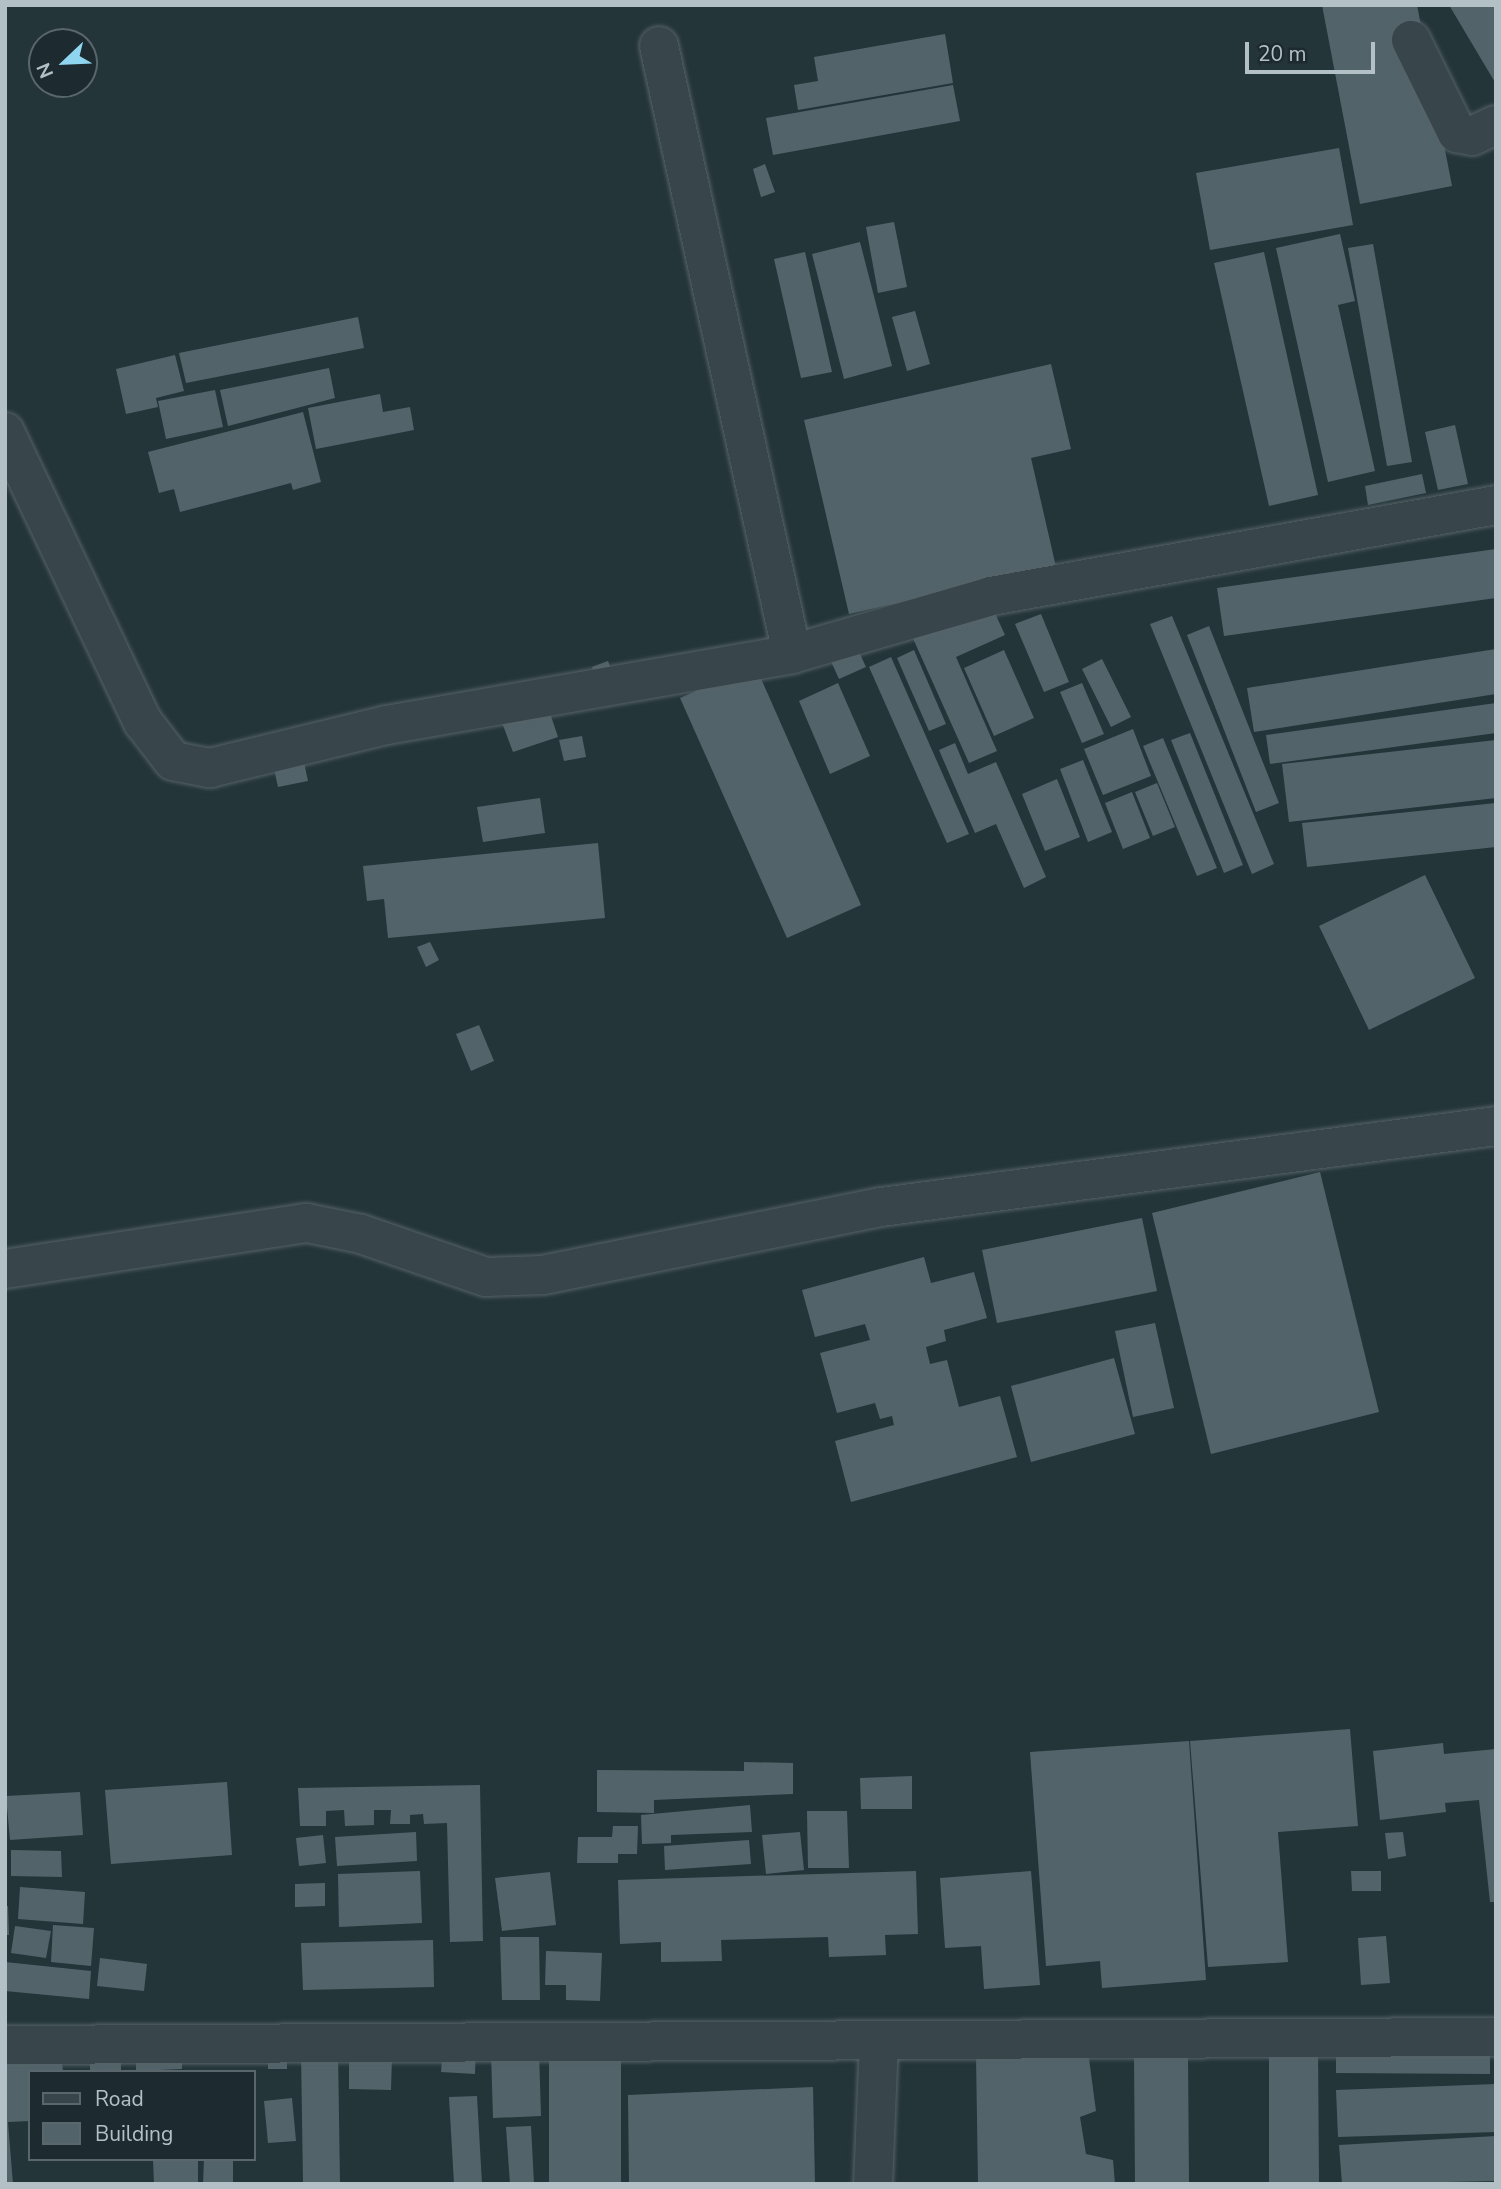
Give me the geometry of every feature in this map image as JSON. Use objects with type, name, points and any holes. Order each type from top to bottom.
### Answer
[{"type":"street","points":[[1411,40],[1457,133],[1472,136],[1496,125]]},
{"type":"street","points":[[659,46],[793,654]]},
{"type":"street","points":[[5,432],[15,469],[143,722],[173,761],[210,768],[387,725],[793,654],[991,596],[1496,505]]},
{"type":"street","points":[[5,1269],[307,1223],[361,1234],[486,1277],[542,1275],[881,1207],[1496,1126]]},
{"type":"street","points":[[5,2045],[1496,2037]]},
{"type":"street","points":[[873,2184],[879,2041]]},
{"type":"building","points":[[1322,5],[1417,5],[1452,186],[1360,204]]},
{"type":"building","points":[[1449,5],[1496,5],[1496,84]]},
{"type":"building","points":[[945,34],[953,83],[798,110],[794,85],[818,81],[814,57]]},
{"type":"building","points":[[953,85],[960,121],[773,155],[766,118]]},
{"type":"building","points":[[1339,148],[1353,225],[1210,250],[1196,173]]},
{"type":"building","points":[[765,164],[775,192],[761,197],[753,169]]},
{"type":"building","points":[[894,222],[907,287],[878,293],[866,227]]},
{"type":"building","points":[[1340,234],[1355,301],[1338,305],[1375,471],[1328,482],[1276,248]]},
{"type":"building","points":[[860,242],[892,366],[844,379],[812,254]]},
{"type":"building","points":[[1373,244],[1412,462],[1387,466],[1348,248]]},
{"type":"building","points":[[805,252],[832,372],[801,378],[774,259]]},
{"type":"building","points":[[1264,252],[1318,495],[1269,506],[1214,263]]},
{"type":"building","points":[[915,311],[930,364],[907,371],[892,317]]},
{"type":"building","points":[[358,317],[364,348],[186,383],[179,353]]},
{"type":"building","points":[[175,355],[184,391],[156,398],[158,407],[126,414],[116,369]]},
{"type":"building","points":[[1051,364],[1071,449],[1031,458],[1056,567],[849,614],[804,420]]},
{"type":"building","points":[[329,368],[335,398],[228,426],[220,390]]},
{"type":"building","points":[[215,390],[223,427],[166,439],[158,401]]},
{"type":"building","points":[[380,394],[383,412],[410,407],[414,430],[316,449],[308,408]]},
{"type":"building","points":[[303,412],[321,482],[293,490],[291,483],[180,512],[174,489],[159,493],[148,452]]},
{"type":"building","points":[[1455,425],[1468,484],[1438,490],[1425,432]]},
{"type":"building","points":[[1422,474],[1426,493],[1368,505],[1365,486]]},
{"type":"building","points":[[1496,549],[1496,598],[1224,636],[1217,588]]},
{"type":"building","points":[[989,600],[1005,635],[956,657],[997,751],[969,763],[911,634]]},
{"type":"building","points":[[1041,614],[1069,682],[1044,692],[1015,624]]},
{"type":"building","points":[[1172,616],[1274,864],[1252,874],[1150,624]]},
{"type":"building","points":[[1209,626],[1279,803],[1256,812],[1187,635]]},
{"type":"building","points":[[855,643],[866,667],[839,679],[828,655]]},
{"type":"building","points":[[1496,649],[1496,694],[1254,732],[1247,688]]},
{"type":"building","points":[[914,650],[946,724],[929,731],[897,658]]},
{"type":"building","points":[[1004,650],[1034,718],[994,736],[964,668]]},
{"type":"building","points":[[891,657],[969,834],[947,843],[869,667]]},
{"type":"building","points":[[1102,659],[1131,717],[1111,727],[1082,669]]},
{"type":"building","points":[[608,661],[613,674],[597,680],[592,667]]},
{"type":"building","points":[[755,665],[861,905],[787,938],[680,698]]},
{"type":"building","points":[[838,683],[870,756],[830,774],[799,701]]},
{"type":"building","points":[[1082,683],[1104,734],[1082,743],[1060,692]]},
{"type":"building","points":[[1496,703],[1496,733],[1270,764],[1266,735]]},
{"type":"building","points":[[547,704],[558,737],[513,752],[501,720]]},
{"type":"building","points":[[1133,729],[1151,776],[1103,795],[1084,749]]},
{"type":"building","points":[[1190,733],[1243,865],[1224,873],[1171,740]]},
{"type":"building","points":[[582,736],[586,757],[564,761],[559,740]]},
{"type":"building","points":[[1163,738],[1217,868],[1197,876],[1143,746]]},
{"type":"building","points":[[1496,740],[1496,798],[1289,822],[1282,764]]},
{"type":"building","points":[[955,743],[968,774],[996,762],[1046,877],[1024,888],[996,824],[975,833],[939,750]]},
{"type":"building","points":[[302,753],[308,781],[278,787],[272,760]]},
{"type":"building","points":[[1083,760],[1112,832],[1088,842],[1060,769]]},
{"type":"building","points":[[1057,779],[1080,837],[1045,851],[1022,794]]},
{"type":"building","points":[[1157,783],[1175,827],[1153,836],[1135,792]]},
{"type":"building","points":[[1132,792],[1150,838],[1123,849],[1105,803]]},
{"type":"building","points":[[540,798],[545,833],[483,842],[477,807]]},
{"type":"building","points":[[1496,803],[1496,847],[1307,867],[1302,823]]},
{"type":"building","points":[[598,843],[605,918],[388,938],[384,899],[367,901],[363,866]]},
{"type":"building","points":[[1425,875],[1475,978],[1369,1030],[1319,926]]},
{"type":"building","points":[[430,942],[439,960],[426,967],[417,947]]},
{"type":"building","points":[[479,1025],[494,1061],[471,1071],[456,1034]]},
{"type":"building","points":[[1320,1172],[1379,1412],[1211,1454],[1152,1213]]},
{"type":"building","points":[[1142,1218],[1157,1291],[997,1323],[982,1250]]},
{"type":"building","points":[[924,1257],[931,1283],[974,1272],[987,1318],[944,1330],[946,1341],[926,1347],[930,1364],[947,1360],[959,1407],[1000,1396],[1017,1457],[851,1502],[835,1441],[894,1425],[892,1416],[880,1419],[875,1403],[837,1413],[820,1353],[870,1340],[865,1324],[815,1337],[802,1290]]},
{"type":"building","points":[[1155,1323],[1174,1408],[1133,1417],[1115,1331]]},
{"type":"building","points":[[1114,1358],[1135,1434],[1031,1462],[1011,1386]]},
{"type":"building","points":[[1350,1729],[1358,1826],[1278,1832],[1288,1962],[1208,1967],[1190,1741]]},
{"type":"building","points":[[1189,1741],[1206,1980],[1102,1988],[1100,1961],[1046,1966],[1030,1752]]},
{"type":"building","points":[[1443,1743],[1444,1754],[1496,1749],[1496,1902],[1490,1902],[1479,1800],[1445,1803],[1446,1812],[1380,1820],[1373,1751]]},
{"type":"building","points":[[744,1762],[793,1763],[793,1794],[654,1800],[654,1813],[597,1812],[597,1770],[744,1771]]},
{"type":"building","points":[[912,1776],[912,1809],[861,1809],[860,1778]]},
{"type":"building","points":[[227,1782],[232,1855],[111,1864],[105,1790]]},
{"type":"building","points":[[480,1785],[483,1941],[450,1942],[447,1823],[424,1824],[423,1814],[410,1815],[410,1824],[390,1824],[391,1810],[374,1810],[374,1825],[345,1826],[344,1810],[326,1811],[326,1826],[300,1826],[298,1788]]},
{"type":"building","points":[[80,1792],[83,1835],[10,1840],[6,1796]]},
{"type":"building","points":[[750,1805],[752,1832],[671,1835],[671,1843],[642,1844],[641,1815]]},
{"type":"building","points":[[807,1811],[847,1811],[849,1868],[808,1868]]},
{"type":"building","points":[[613,1826],[638,1826],[637,1854],[618,1854],[618,1863],[577,1863],[578,1837],[612,1837]]},
{"type":"building","points":[[416,1832],[417,1861],[337,1866],[335,1837]]},
{"type":"building","points":[[800,1832],[804,1870],[766,1874],[762,1835]]},
{"type":"building","points":[[1403,1832],[1406,1856],[1388,1859],[1385,1833]]},
{"type":"building","points":[[323,1835],[326,1863],[299,1866],[296,1838]]},
{"type":"building","points":[[749,1840],[751,1864],[665,1870],[664,1846]]},
{"type":"building","points":[[11,1850],[61,1851],[62,1877],[11,1876]]},
{"type":"building","points":[[420,1871],[422,1923],[339,1927],[338,1874]]},
{"type":"building","points":[[916,1871],[918,1934],[885,1935],[886,1955],[829,1957],[828,1937],[721,1940],[722,1961],[661,1962],[661,1942],[620,1944],[618,1880]]},
{"type":"building","points":[[1031,1871],[1040,1985],[984,1989],[981,1946],[945,1948],[940,1878]]},
{"type":"building","points":[[1351,1871],[1381,1871],[1381,1891],[1352,1891]]},
{"type":"building","points":[[550,1872],[556,1925],[502,1931],[495,1878]]},
{"type":"building","points":[[325,1883],[325,1906],[295,1907],[295,1884]]},
{"type":"building","points":[[20,1887],[85,1892],[83,1924],[18,1919]]},
{"type":"building","points":[[5,1906],[8,1906],[9,1935],[5,1935]]},
{"type":"building","points":[[53,1925],[94,1928],[91,1966],[51,1962]]},
{"type":"building","points":[[15,1926],[51,1931],[46,1958],[11,1953]]},
{"type":"building","points":[[1386,1936],[1390,1983],[1361,1985],[1358,1938]]},
{"type":"building","points":[[500,1937],[539,1937],[540,2000],[502,2000]]},
{"type":"building","points":[[433,1940],[434,1987],[303,1990],[301,1943]]},
{"type":"building","points":[[546,1951],[602,1953],[600,2001],[566,2000],[566,1985],[545,1985]]},
{"type":"building","points":[[100,1958],[147,1964],[144,1991],[97,1986]]},
{"type":"building","points":[[5,1962],[91,1971],[89,1999],[5,1991]]},
{"type":"building","points":[[1336,2041],[1490,2042],[1490,2074],[1336,2073]]},
{"type":"building","points":[[443,2046],[476,2048],[475,2074],[441,2072]]},
{"type":"building","points":[[1269,2046],[1318,2046],[1319,2184],[1269,2184]]},
{"type":"building","points":[[61,2048],[63,2070],[28,2070],[28,2121],[8,2122],[13,2184],[5,2184],[5,2052]]},
{"type":"building","points":[[268,2050],[287,2051],[287,2069],[268,2069]]},
{"type":"building","points":[[539,2051],[541,2116],[493,2118],[491,2053]]},
{"type":"building","points":[[1088,2051],[1096,2111],[1080,2117],[1086,2154],[1113,2160],[1115,2184],[978,2184],[976,2056]]},
{"type":"building","points":[[301,2052],[338,2052],[340,2184],[303,2184]]},
{"type":"building","points":[[549,2054],[621,2055],[621,2184],[549,2184]]},
{"type":"building","points":[[1134,2054],[1188,2054],[1189,2184],[1135,2184]]},
{"type":"building","points":[[90,2056],[121,2056],[121,2070],[90,2070]]},
{"type":"building","points":[[182,2056],[182,2069],[136,2070],[136,2058]]},
{"type":"building","points":[[349,2056],[392,2057],[391,2090],[349,2089]]},
{"type":"building","points":[[1496,2084],[1496,2132],[1338,2137],[1336,2090]]},
{"type":"building","points":[[813,2087],[815,2184],[629,2184],[628,2095]]},
{"type":"building","points":[[477,2096],[482,2184],[454,2184],[449,2097]]},
{"type":"building","points":[[292,2098],[296,2141],[268,2143],[264,2101]]},
{"type":"building","points":[[531,2126],[534,2184],[510,2184],[506,2127]]},
{"type":"building","points":[[1496,2136],[1496,2181],[1342,2184],[1339,2145]]},
{"type":"building","points":[[153,2161],[198,2161],[198,2184],[154,2184]]},
{"type":"building","points":[[204,2161],[233,2161],[233,2184],[203,2184]]}]
